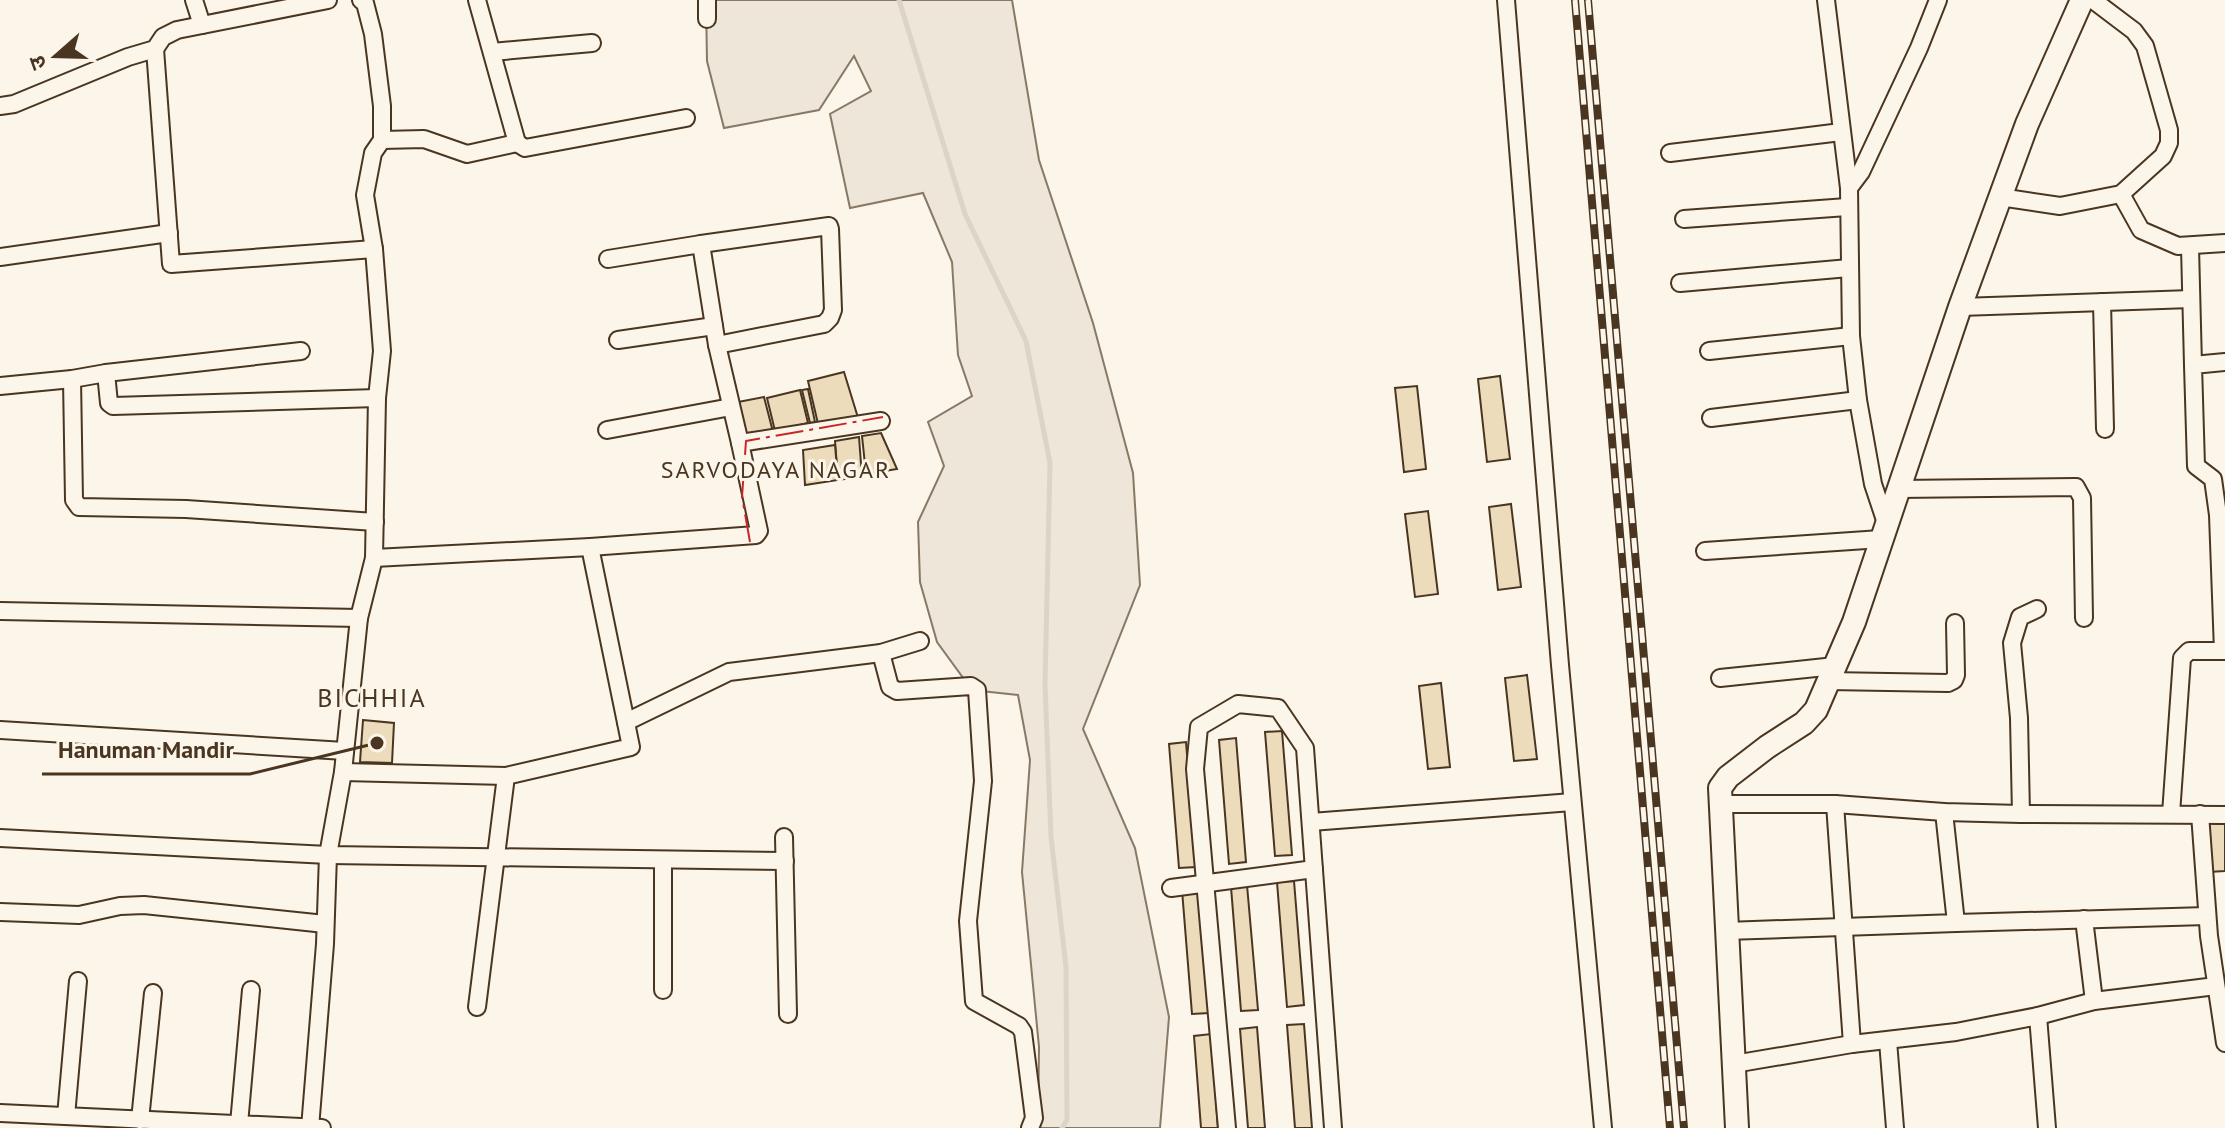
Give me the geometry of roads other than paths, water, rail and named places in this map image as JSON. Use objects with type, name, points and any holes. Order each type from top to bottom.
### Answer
[{"type":"street","points":[[194,0],[202,25]]},
{"type":"street","points":[[328,0],[177,30],[163,37],[155,49],[171,264],[374,249]]},
{"type":"street","points":[[310,1128],[328,855],[343,772],[359,618],[374,558],[377,398],[382,351],[374,249],[365,195],[373,153],[382,140],[382,106],[373,34],[365,3],[361,0]]},
{"type":"street","points":[[477,0],[517,143],[525,148],[686,118]]},
{"type":"street","points":[[707,0],[707,19]]},
{"type":"street","points":[[1506,0],[1572,802],[1603,1128]]},
{"type":"street","points":[[1826,0],[1849,188],[1851,336],[1858,400],[1883,531]]},
{"type":"street","points":[[1849,188],[1867,158],[1938,0]]},
{"type":"street","points":[[1737,1128],[1720,788],[1728,777],[1804,723],[1816,710],[1854,622],[1960,307],[2027,124],[2082,0]]},
{"type":"street","points":[[2000,197],[2060,206],[2121,194],[2163,156],[2169,143],[2169,130],[2145,46],[2134,31],[2093,0]]},
{"type":"street","points":[[492,52],[592,43]]},
{"type":"street","points":[[0,106],[14,104],[155,49]]},
{"type":"street","points":[[1670,153],[1841,132]]},
{"type":"street","points":[[382,140],[424,139],[467,154],[517,143]]},
{"type":"street","points":[[2121,194],[2141,230],[2178,246],[2225,243]]},
{"type":"street","points":[[1684,219],[1847,207]]},
{"type":"street","points":[[608,259],[829,226],[833,310],[830,318],[824,324],[717,345]]},
{"type":"street","points":[[0,257],[169,233]]},
{"type":"street","points":[[374,558],[756,535],[759,531],[717,345],[701,244]]},
{"type":"street","points":[[2171,814],[2182,658],[2189,651],[2224,651],[2215,492],[2213,479],[2196,466],[2190,247]]},
{"type":"street","points":[[1680,283],[1849,268]]},
{"type":"street","points":[[1960,307],[2191,299]]},
{"type":"street","points":[[2102,302],[2105,429]]},
{"type":"street","points":[[618,340],[714,326]]},
{"type":"street","points":[[1709,351],[1851,336]]},
{"type":"street","points":[[0,386],[301,351]]},
{"type":"street","points":[[2193,365],[2225,362]]},
{"type":"street","points":[[106,373],[109,403],[113,406],[377,398]]},
{"type":"street","points":[[72,379],[74,500],[79,507],[186,509],[375,522]]},
{"type":"street","points":[[1711,418],[1858,400]]},
{"type":"street","points":[[607,430],[731,407]]},
{"type":"street","points":[[740,443],[881,421]]},
{"type":"street","points":[[1898,489],[2076,487],[2082,498],[2084,618]]},
{"type":"street","points":[[1705,551],[1883,531]]},
{"type":"street","points":[[343,772],[506,776],[628,748],[631,744],[590,547]]},
{"type":"street","points":[[2021,814],[2019,718],[2012,643],[2020,617],[2037,609]]},
{"type":"street","points":[[0,611],[359,618]]},
{"type":"street","points":[[1720,678],[1832,674],[1948,683],[1956,675],[1955,623]]},
{"type":"street","points":[[626,722],[729,672],[881,653],[920,641]]},
{"type":"street","points":[[881,653],[890,687],[897,691],[971,686],[977,690],[983,781],[968,921],[974,998],[976,1003],[1019,1026],[1023,1032],[1034,1118],[1030,1128]]},
{"type":"street","points":[[1227,1128],[1195,769],[1199,727],[1238,704],[1278,708],[1305,748],[1333,1128]]},
{"type":"street","points":[[0,730],[345,751]]},
{"type":"street","points":[[477,1007],[506,776]]},
{"type":"street","points":[[1311,822],[1572,802]]},
{"type":"street","points":[[1720,804],[1835,804],[2021,814],[2225,815]]},
{"type":"street","points":[[1835,804],[1852,1044]]},
{"type":"street","points":[[1944,812],[1956,923]]},
{"type":"street","points":[[2200,814],[2207,916],[2225,1043]]},
{"type":"street","points":[[784,837],[788,1014]]},
{"type":"street","points":[[0,838],[328,855],[785,861]]},
{"type":"street","points":[[663,861],[663,990]]},
{"type":"street","points":[[1171,888],[1314,869]]},
{"type":"street","points":[[0,912],[79,915],[120,906],[144,905],[325,924]]},
{"type":"street","points":[[1726,931],[2207,916]]},
{"type":"street","points":[[2084,919],[2094,1001]]},
{"type":"street","points":[[71,1120],[78,981]]},
{"type":"street","points":[[1734,1064],[2038,1016],[2094,1001],[2216,986]]},
{"type":"street","points":[[239,1124],[251,990]]},
{"type":"street","points":[[140,1120],[153,993]]},
{"type":"street","points":[[2038,1016],[2047,1128]]},
{"type":"street","points":[[1888,1041],[1895,1128]]},
{"type":"street","points":[[0,1113],[71,1120],[322,1128]]},
{"type":"waterway","points":[[899,0],[965,214],[1026,341],[1050,463],[1045,685],[1051,837],[1066,967],[1067,1120],[1062,1128]]},
{"type":"railway","points":[[1575,0],[1670,1128]]},
{"type":"railway","points":[[1588,0],[1684,1128]]},
{"type":"place","name":"Hanuman Mandir","points":[[377,743]]},
{"type":"district","name":"SARVODAYA NAGAR","points":[[776,470]]},
{"type":"district","name":"BICHHIA","points":[[372,698]]}]
